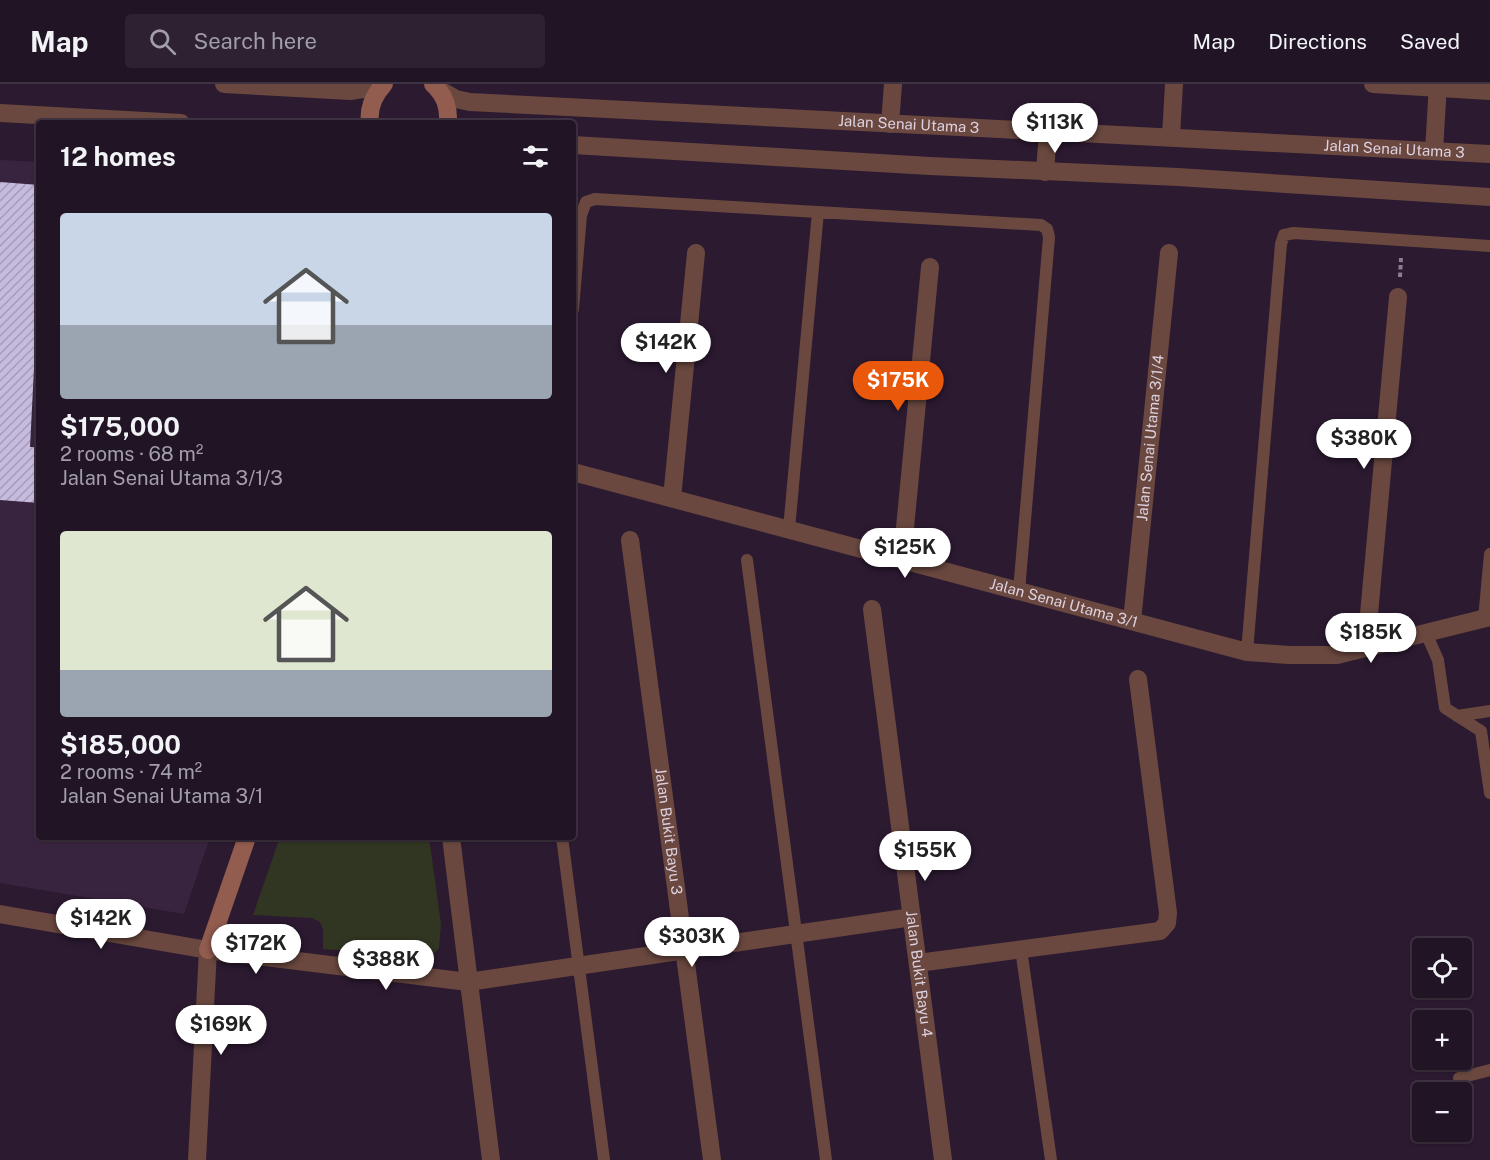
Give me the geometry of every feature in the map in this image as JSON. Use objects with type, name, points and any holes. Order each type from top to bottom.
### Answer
[{"type":"street","points":[[224,84],[350,91],[383,85]]},
{"type":"street","points":[[890,124],[893,84]]},
{"type":"street","points":[[1171,136],[1174,84]]},
{"type":"street","points":[[1373,84],[1438,86],[1490,91]]},
{"type":"street","points":[[370,120],[370,106],[383,85]]},
{"type":"street","points":[[1434,151],[1438,86]]},
{"type":"street","points":[[436,87],[446,101],[448,120]]},
{"type":"street","name":"Jalan Senai Utama 3","points":[[436,87],[456,99],[470,102],[1490,154]]},
{"type":"street","points":[[0,113],[127,120]]},
{"type":"street","points":[[1045,172],[1048,131]]},
{"type":"street","points":[[576,145],[1045,172],[1178,177],[1490,197]]},
{"type":"street","name":"Jalan Senai Utama 3/1/4","points":[[1132,621],[1169,253]]},
{"type":"street","points":[[672,498],[696,254]]},
{"type":"street","points":[[902,560],[930,267]]},
{"type":"street","points":[[1366,647],[1398,297]]},
{"type":"street","name":"Jalan Senai Utama 3/1","points":[[576,473],[1247,652],[1337,655],[1487,618]]},
{"type":"street","name":"Jalan Bukit Bayu 3","points":[[630,540],[712,1160]]},
{"type":"street","name":"Jalan Bukit Bayu 4","points":[[872,609],[943,1160]]},
{"type":"street","points":[[918,963],[1160,931],[1167,923],[1168,912],[1138,679]]},
{"type":"street","points":[[197,1160],[208,950],[246,840]]},
{"type":"street","points":[[451,840],[491,1160]]},
{"type":"street","points":[[0,914],[208,950],[468,982],[912,917]]},
{"type":"lane","points":[[576,274],[581,215],[586,202],[595,199],[1041,225],[1047,229],[1048,249],[1019,591]]},
{"type":"lane","points":[[789,530],[818,212]]},
{"type":"lane","points":[[1247,652],[1280,256],[1284,235],[1294,233],[1490,246]]},
{"type":"lane","points":[[1487,618],[1490,554]]},
{"type":"lane","points":[[747,560],[826,1160]]},
{"type":"lane","points":[[1426,633],[1438,660],[1445,708],[1481,731],[1490,793]]},
{"type":"lane","points":[[1457,716],[1490,711]]},
{"type":"lane","points":[[562,840],[604,1160]]},
{"type":"lane","points":[[1021,949],[1051,1160]]},
{"type":"lane","points":[[1459,1078],[1490,1070]]},
{"type":"path","points":[[1398,297],[1403,239]]},
{"type":"shaded area","points":[[0,160],[36,162],[36,840],[209,840],[184,914],[0,883]]},
{"type":"green space","points":[[279,840],[429,840],[441,924],[439,948],[434,954],[419,956],[323,949],[323,930],[320,922],[312,918],[253,915]]},
{"type":"building","points":[[0,182],[36,185],[36,330],[30,447],[36,447],[36,503],[0,500]]}]
